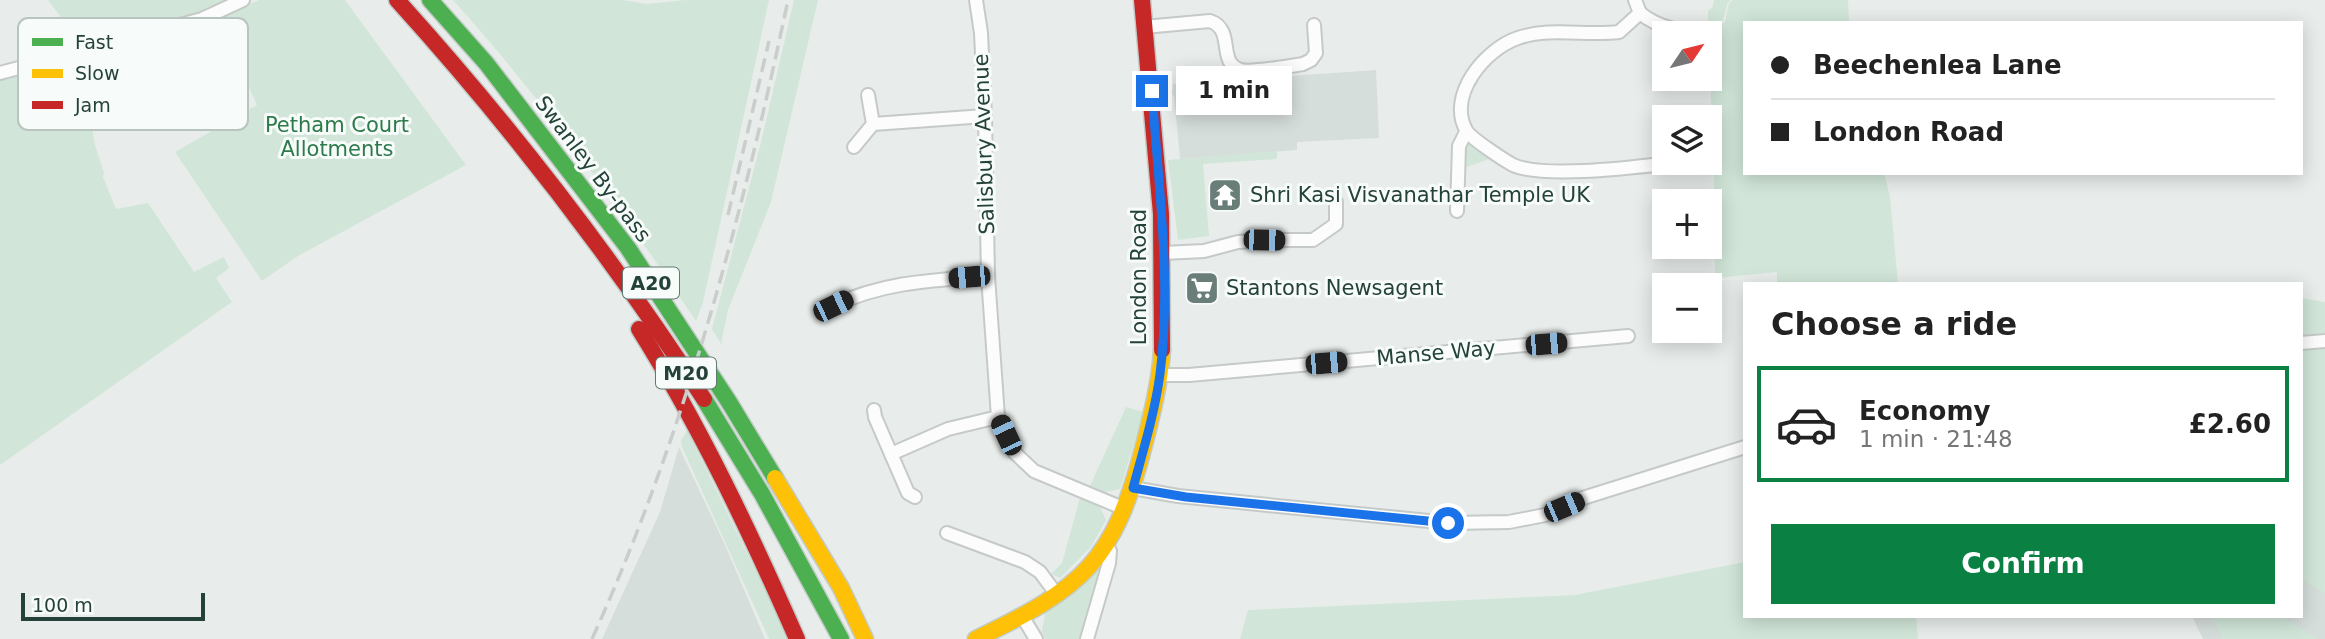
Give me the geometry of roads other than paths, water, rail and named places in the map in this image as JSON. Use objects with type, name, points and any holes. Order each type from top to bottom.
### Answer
[{"type":"main road","name":"A20","points":[[397,0],[466,75],[504,125],[649,346],[700,431],[756,544],[797,639]]},
{"type":"main road","name":"Swanley By-pass","points":[[429,0],[486,63],[628,248],[729,402],[841,588]]},
{"type":"main road","name":"London Road","points":[[976,639],[1057,595],[1082,575],[1106,545],[1133,488],[1160,375],[1163,253],[1152,91],[1142,0]]},
{"type":"main road","name":"M20","points":[[504,125],[558,190],[613,264],[717,419],[817,592],[841,639]]},
{"type":"main road","name":"A20","points":[[841,588],[863,610],[880,639]]},
{"type":"main road","points":[[841,588],[865,639]]},
{"type":"street","points":[[204,18],[243,0]]},
{"type":"street","name":"Salisbury Avenue","points":[[976,0],[981,33],[988,276],[998,417],[1014,452],[1034,471],[1125,509]]},
{"type":"street","points":[[1652,23],[1637,6],[1619,32],[1536,34],[1518,37],[1498,47],[1488,55],[1465,86],[1462,120],[1466,132],[1513,165],[1532,170],[1607,170],[1652,165]]},
{"type":"street","points":[[1144,27],[1210,21],[1218,24],[1224,32],[1227,58],[1242,70],[1303,64],[1311,60],[1316,53],[1314,25]]},
{"type":"street","points":[[0,73],[18,68]]},
{"type":"street","points":[[868,95],[873,124]]},
{"type":"street","points":[[854,147],[873,124],[985,116]]},
{"type":"street","points":[[1457,211],[1459,146],[1466,132]]},
{"type":"street","points":[[1163,253],[1204,251],[1251,241],[1313,240],[1336,224],[1336,202]]},
{"type":"street","points":[[833,306],[865,292],[893,285],[988,276]]},
{"type":"street","name":"Manse Way","points":[[1160,375],[1189,375],[1628,336]]},
{"type":"street","points":[[2303,343],[2325,341]]},
{"type":"street","points":[[874,411],[908,492],[915,496]]},
{"type":"street","points":[[891,454],[948,429],[998,417]]},
{"type":"street","points":[[1133,488],[1186,497],[1448,523],[1509,522],[1545,515],[1583,498],[1743,448]]},
{"type":"street","points":[[947,533],[1025,562],[1040,572],[1057,595]]},
{"type":"street","name":"London Road","points":[[1087,639],[1110,563],[1110,551],[1106,545]]},
{"type":"street","points":[[1022,616],[1036,639]]},
{"type":"railway","points":[[592,639],[655,484],[707,325],[751,163],[788,0]]},
{"type":"railway","points":[[728,215],[769,41]]},
{"type":"place","name":"Shri Kasi Visvanathar Temple UK","points":[[1225,195]]},
{"type":"place","name":"Stantons Newsagent","points":[[1202,288]]},
{"type":"park label","name":"Petham Court Allotments","points":[[337,137]]}]
